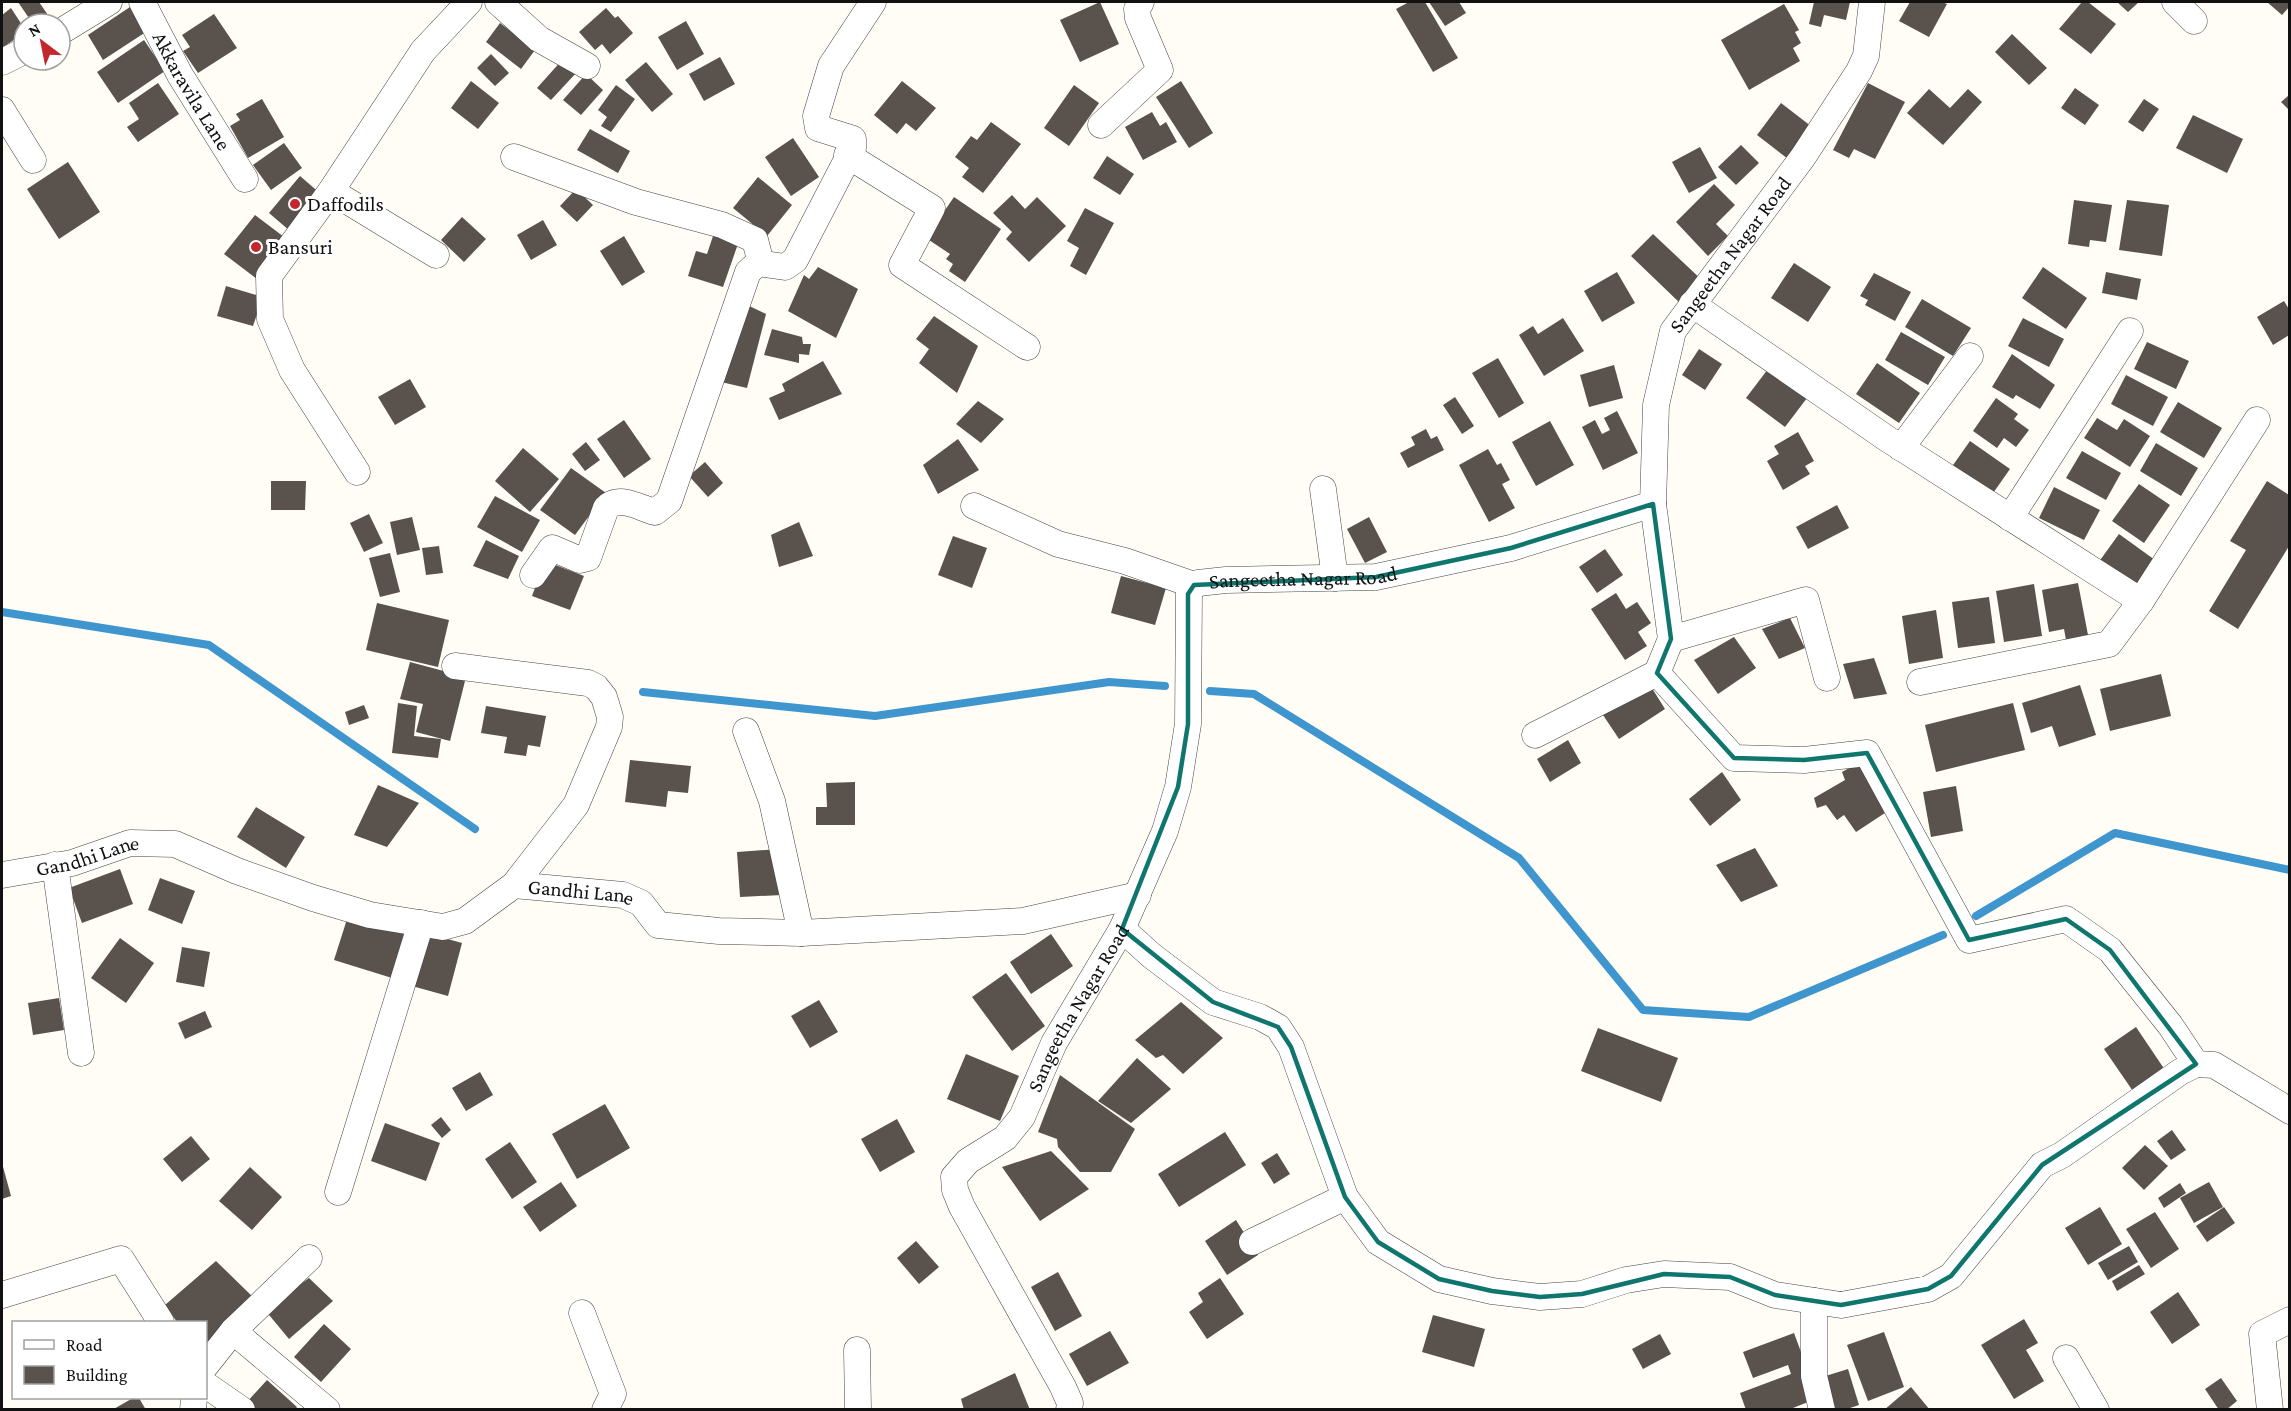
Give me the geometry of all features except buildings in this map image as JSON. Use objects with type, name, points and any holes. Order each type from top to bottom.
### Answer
[{"type":"street","points":[[72,25],[109,2]]},
{"type":"street","name":"Akkaravila Lane","points":[[142,2],[180,75],[245,179]]},
{"type":"street","points":[[357,472],[292,369],[270,319],[269,276],[331,191],[423,51],[469,2]]},
{"type":"street","points":[[498,2],[539,39],[587,66]]},
{"type":"street","points":[[532,575],[552,548],[580,560],[588,558],[606,508],[612,502],[619,501],[655,512],[665,506],[671,498],[748,272],[761,263],[785,267],[795,261],[847,155],[853,148],[854,140],[820,129],[816,116],[831,66],[873,2]]},
{"type":"street","points":[[1101,125],[1160,70],[1138,18],[1137,9],[1141,2]]},
{"type":"street","name":"Sangeetha Nagar Road","points":[[1069,1410],[1070,1403],[1063,1387],[962,1207],[955,1190],[954,1177],[968,1161],[1005,1138],[1022,1117],[1053,1043],[1122,929],[1165,831],[1178,787],[1188,724],[1188,594],[1194,585],[1226,580],[1376,577],[1510,548],[1653,504],[1656,405],[1673,331],[1803,157],[1860,71],[1866,56],[1872,2]]},
{"type":"street","points":[[2175,2],[2194,21]]},
{"type":"street","points":[[2,110],[33,160]]},
{"type":"street","points":[[847,155],[932,208],[902,266],[1027,347]]},
{"type":"street","points":[[514,157],[636,202],[722,225],[755,240],[761,263]]},
{"type":"street","points":[[331,191],[436,255]]},
{"type":"street","points":[[1692,304],[1901,448],[2141,601]]},
{"type":"street","points":[[2010,518],[2130,331]]},
{"type":"street","points":[[1901,448],[1970,356]]},
{"type":"street","points":[[1920,682],[2109,644],[2141,601],[2257,420]]},
{"type":"street","points":[[1323,489],[1335,578]]},
{"type":"street","points":[[1535,735],[1657,673],[1671,639],[1653,504]]},
{"type":"street","points":[[974,506],[1058,544],[1125,561],[1194,585]]},
{"type":"street","points":[[1671,639],[1806,600],[1827,678]]},
{"type":"street","points":[[455,666],[588,683],[596,687],[608,709],[609,727],[576,805],[514,885]]},
{"type":"street","points":[[1657,673],[1734,758],[1804,760],[1867,753],[1969,940],[2066,919],[2110,950],[2170,1024],[2196,1064]]},
{"type":"street","points":[[746,731],[772,801],[801,933]]},
{"type":"street","name":"Gandhi Lane","points":[[2,875],[72,863],[130,843],[175,844],[237,871],[313,898],[370,915],[443,927],[455,925],[514,885],[623,895],[641,903],[658,925],[719,931],[801,933],[1023,921],[1138,895]]},
{"type":"street","points":[[55,865],[81,1053]]},
{"type":"street","points":[[338,1192],[421,923]]},
{"type":"street","points":[[1122,929],[1152,956],[1213,1002],[1260,1017],[1278,1027],[1291,1047],[1344,1197],[1378,1242],[1413,1265],[1440,1279],[1492,1291],[1540,1297],[1582,1294],[1626,1280],[1664,1274],[1730,1277],[1775,1295],[1841,1305],[1918,1291],[1941,1283],[1951,1276],[2042,1165],[2062,1155],[2180,1072],[2196,1064],[2214,1065],[2289,1111]]},
{"type":"street","points":[[1252,1242],[1344,1197]]},
{"type":"street","points":[[207,1364],[233,1331],[309,1258]]},
{"type":"street","points":[[2,1295],[121,1259],[160,1321]]},
{"type":"street","points":[[1814,1301],[1814,1376],[1822,1410]]},
{"type":"street","points":[[582,1313],[613,1394],[605,1410]]},
{"type":"street","points":[[2270,1410],[2262,1334],[2289,1320]]},
{"type":"street","points":[[233,1331],[327,1410]]},
{"type":"street","points":[[857,1350],[858,1410]]},
{"type":"street","points":[[2066,1358],[2096,1410]]},
{"type":"street","points":[[207,1386],[242,1410]]},
{"type":"highlighted area","points":[[1653,504],[1671,639],[1657,673],[1734,758],[1804,760],[1867,753],[1969,940],[2066,919],[2110,950],[2196,1064],[2042,1165],[1951,1276],[1928,1289],[1841,1305],[1775,1295],[1730,1277],[1664,1274],[1582,1294],[1540,1297],[1492,1291],[1439,1279],[1378,1242],[1345,1197],[1291,1047],[1278,1027],[1213,1002],[1122,929],[1178,787],[1188,724],[1188,594],[1194,585],[1376,577],[1511,548]]},
{"type":"waterway","points":[[2,612],[209,645],[475,829]]},
{"type":"waterway","points":[[643,692],[875,716],[1109,682],[1165,686]]},
{"type":"waterway","points":[[1210,691],[1254,694],[1519,858],[1643,1010],[1749,1017],[1943,935]]},
{"type":"waterway","points":[[1976,916],[2115,833],[2290,870]]},
{"type":"place","name":"Daffodils","points":[[295,204]]},
{"type":"place","name":"Bansuri","points":[[256,247]]}]
